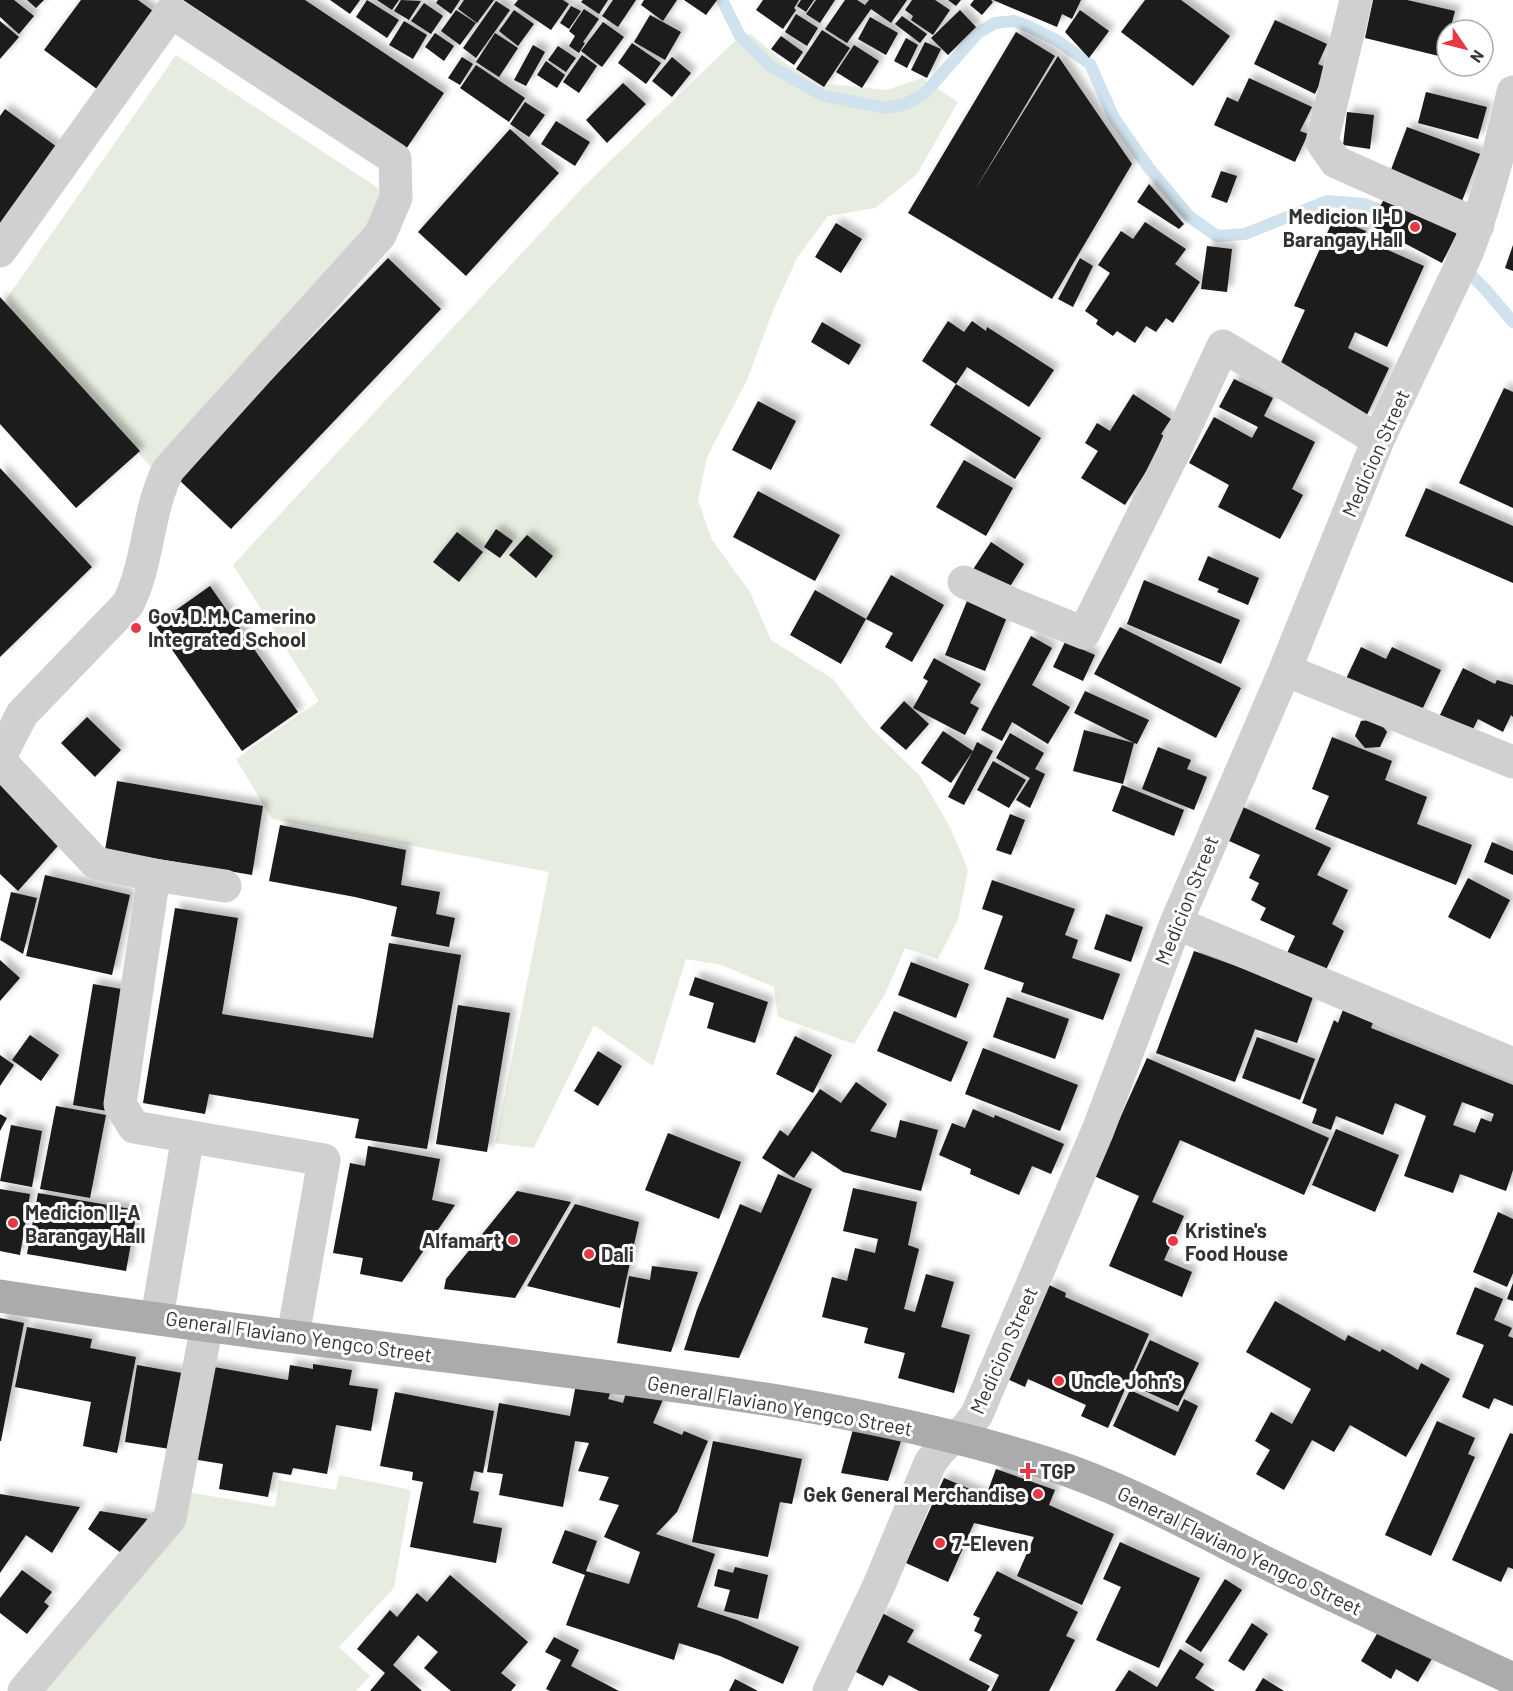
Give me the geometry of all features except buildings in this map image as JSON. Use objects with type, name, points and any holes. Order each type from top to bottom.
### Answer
[{"type":"main road","name":"General Flaviano Yengco Street","points":[[0,1296],[292,1336],[643,1380],[870,1418],[952,1438],[1049,1464],[1097,1482],[1513,1679]]},
{"type":"street","points":[[1356,0],[1322,142],[1336,162],[1472,239]]},
{"type":"street","points":[[0,251],[171,12],[395,159],[396,198],[380,235],[168,470],[160,487],[136,586],[128,604],[22,714],[0,756]]},
{"type":"street","name":"Medicion Street","points":[[829,1691],[888,1564],[930,1463],[952,1438],[965,1430],[977,1414],[1098,1130],[1176,922],[1285,670],[1378,441],[1448,295],[1472,239],[1500,153],[1513,92]]},
{"type":"street","points":[[964,582],[1084,633],[1223,346],[1378,441]]},
{"type":"street","points":[[1285,670],[1513,762]]},
{"type":"street","points":[[0,761],[96,863],[225,886]]},
{"type":"street","points":[[154,875],[120,1104],[134,1127],[324,1160],[292,1336]]},
{"type":"street","points":[[1176,922],[1513,1064]]},
{"type":"street","points":[[157,1317],[188,1136]]},
{"type":"street","points":[[24,1691],[170,1518],[207,1324]]},
{"type":"shaded area","points":[[751,34],[783,62],[821,83],[887,90],[922,78],[958,102],[917,174],[875,208],[828,216],[797,258],[772,313],[747,380],[707,457],[698,500],[712,540],[750,592],[771,640],[833,679],[870,727],[920,776],[950,827],[968,870],[958,919],[938,959],[905,948],[885,994],[854,1044],[778,1017],[774,987],[721,965],[686,959],[653,1066],[594,1025],[534,1148],[495,1143],[549,872],[272,819],[236,759],[319,701],[233,565],[584,186],[740,36]]},
{"type":"shaded area","points":[[176,55],[381,190],[371,251],[154,470],[2,305]]},
{"type":"shaded area","points":[[339,1475],[411,1490],[394,1588],[339,1647],[370,1676],[356,1691],[38,1691],[187,1492],[275,1507],[279,1480],[336,1490]]},
{"type":"waterway","points":[[722,0],[740,36],[770,66],[824,96],[886,108],[906,104],[925,93],[978,33],[995,23],[1014,21],[1028,26],[1058,41],[1090,64],[1114,118],[1149,168],[1190,217],[1217,236],[1245,234],[1327,201],[1365,204],[1392,215]]},
{"type":"waterway","points":[[1463,267],[1513,322]]},
{"type":"place","name":"Medicion II-D Barangay Hall","points":[[1415,227]]},
{"type":"place","name":"Gov. D.M. Camerino Integrated School","points":[[136,628]]},
{"type":"place","name":"Medicion II-A Barangay Hall","points":[[13,1223]]},
{"type":"place","name":"Alfamart","points":[[513,1240]]},
{"type":"place","name":"Kristine's Food House","points":[[1173,1241]]},
{"type":"place","name":"Dali","points":[[589,1254]]},
{"type":"place","name":"Uncle John's","points":[[1059,1381]]},
{"type":"place","name":"TGP","points":[[1028,1471]]},
{"type":"place","name":"Gek General Merchandise","points":[[1038,1494]]},
{"type":"place","name":"7-Eleven","points":[[940,1543]]}]
